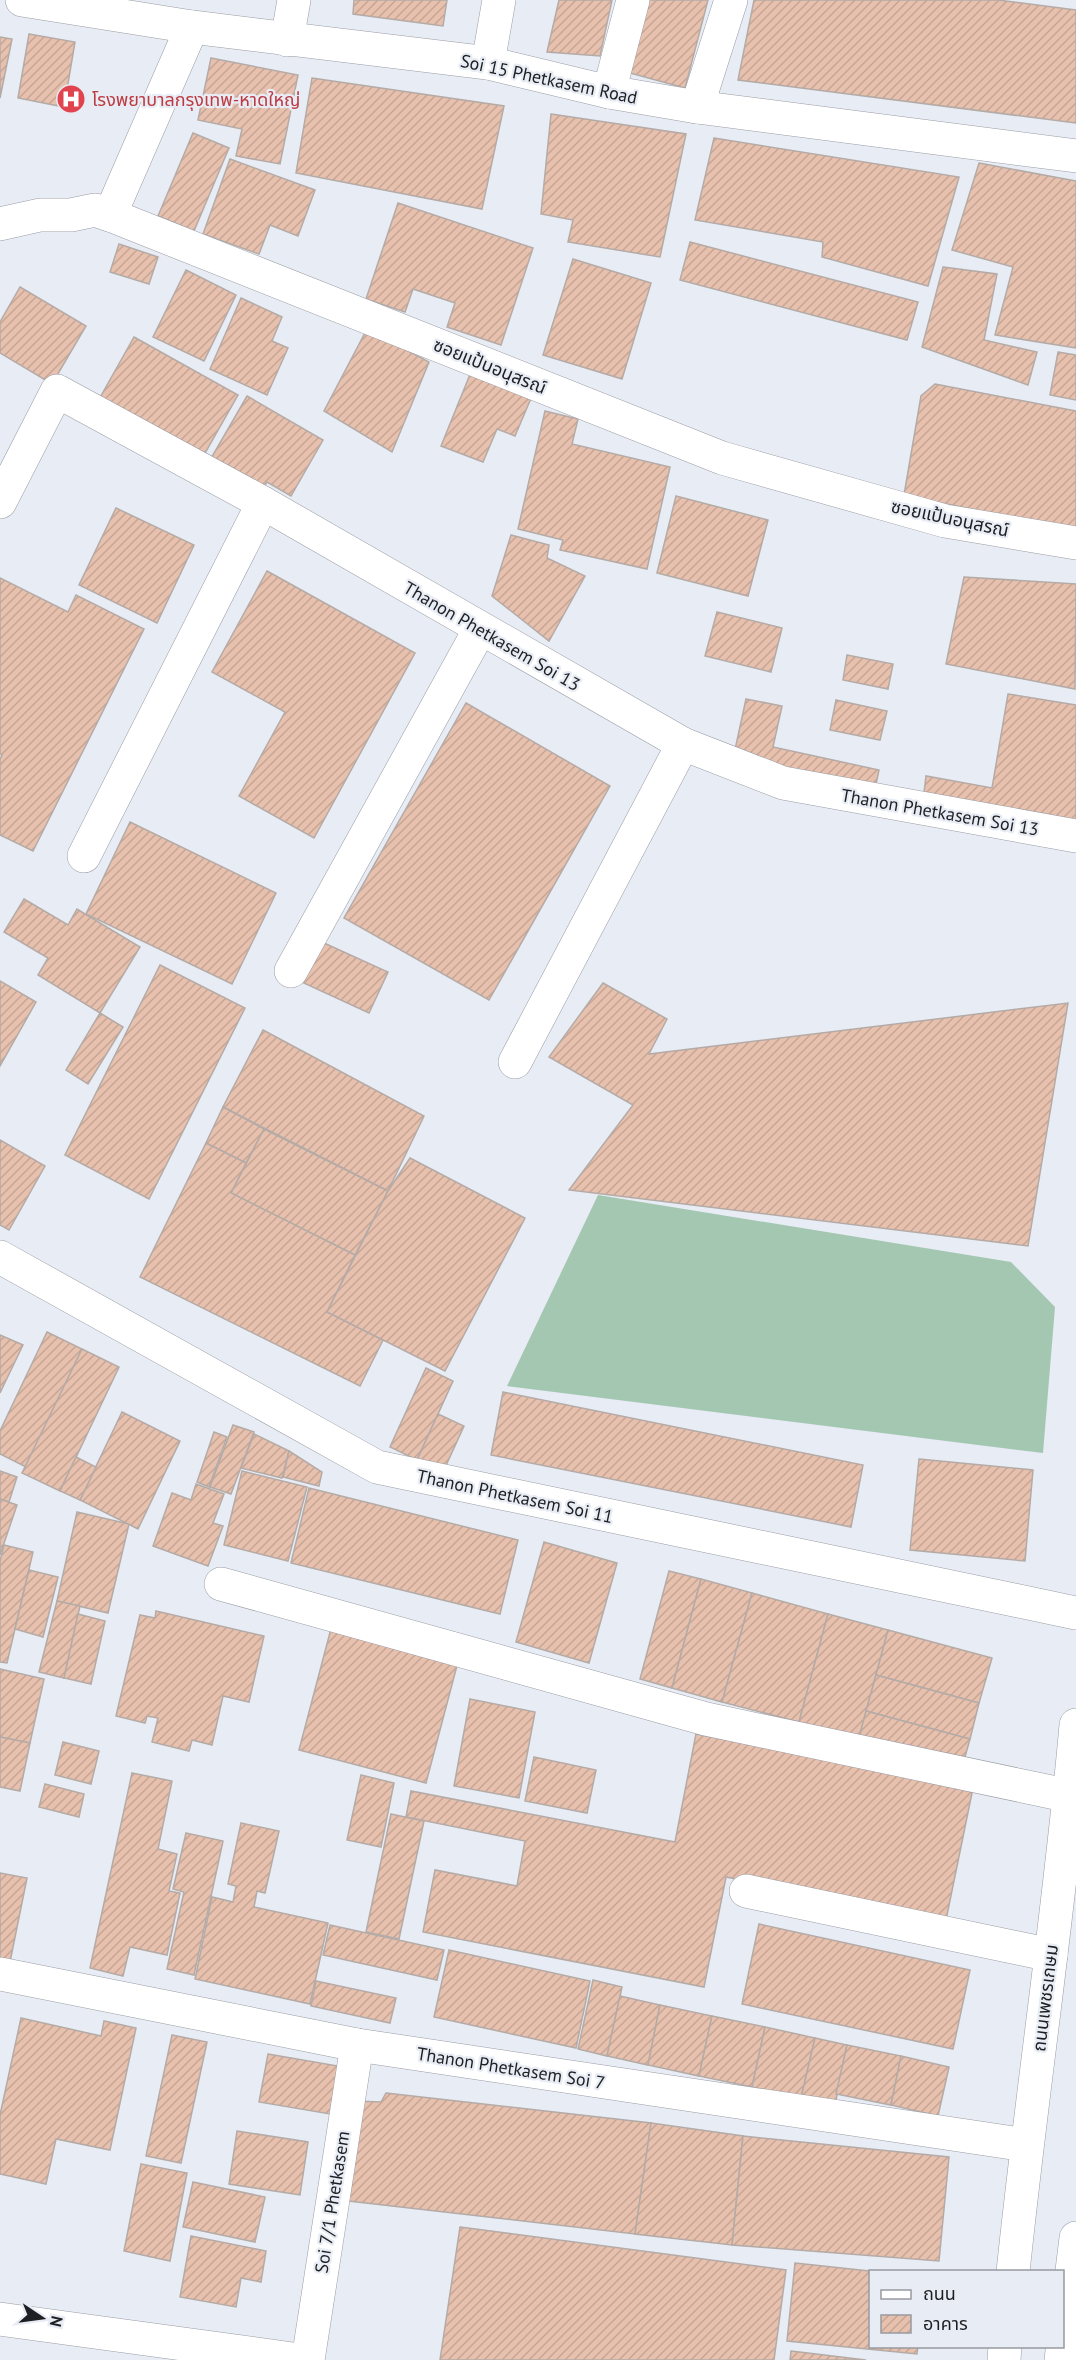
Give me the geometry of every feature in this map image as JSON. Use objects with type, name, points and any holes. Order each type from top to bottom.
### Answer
[{"type":"street","name":"Soi 15 Phetkasem Road","points":[[22,0],[287,40],[488,63],[609,92],[697,107],[1076,156]]},
{"type":"street","points":[[287,40],[294,0]]},
{"type":"street","points":[[488,63],[499,0]]},
{"type":"street","points":[[609,92],[633,0]]},
{"type":"street","points":[[697,107],[731,0]]},
{"type":"street","points":[[110,215],[192,27]]},
{"type":"street","name":"ซอยแป้นอนุสรณ์","points":[[0,224],[40,215],[71,215],[95,210],[722,458],[945,521],[1076,543]]},
{"type":"street","name":"Thanon Phetkasem Soi 13","points":[[0,502],[57,391],[263,503],[683,744],[783,783],[1076,836]]},
{"type":"street","points":[[84,856],[263,503]]},
{"type":"street","points":[[291,972],[480,629]]},
{"type":"street","points":[[515,1062],[683,744]]},
{"type":"street","name":"Thanon Phetkasem Soi 11","points":[[0,1257],[377,1467],[1076,1613]]},
{"type":"street","points":[[221,1584],[706,1719],[1070,1796]]},
{"type":"street","name":"ถนนเพชรเกษม","points":[[1013,2270],[1026,2145],[1070,1796],[1076,1725]]},
{"type":"street","points":[[747,1891],[1051,1955]]},
{"type":"street","name":"Thanon Phetkasem Soi 7","points":[[0,1974],[357,2045],[1026,2145]]},
{"type":"street","name":"Soi 7/1 Phetkasem","points":[[308,2360],[357,2045]]},
{"type":"street","points":[[1064,2336],[1076,2238]]},
{"type":"street","points":[[0,2319],[300,2360]]},
{"type":"green space","points":[[598,1195],[1011,1262],[1055,1307],[1043,1453],[507,1386]]},
{"type":"building","points":[[354,0],[447,0],[443,26],[353,14]]},
{"type":"building","points":[[559,0],[612,0],[600,56],[547,52]]},
{"type":"building","points":[[649,0],[708,0],[685,88],[630,73]]},
{"type":"building","points":[[754,0],[998,0],[1076,10],[1076,123],[738,80]]},
{"type":"building","points":[[29,34],[75,42],[64,107],[18,98]]},
{"type":"building","points":[[0,37],[12,39],[0,98]]},
{"type":"building","points":[[211,58],[298,75],[280,164],[236,156],[242,129],[198,120]]},
{"type":"building","points":[[312,78],[504,106],[482,209],[296,173]]},
{"type":"building","points":[[551,114],[686,134],[660,257],[568,242],[573,220],[541,214]]},
{"type":"building","points":[[193,133],[229,148],[194,231],[158,216]]},
{"type":"building","points":[[714,138],[959,177],[928,286],[822,257],[823,242],[695,220]]},
{"type":"building","points":[[230,159],[315,190],[298,236],[270,225],[259,254],[203,234]]},
{"type":"building","points":[[979,163],[1076,181],[1076,348],[995,335],[1013,267],[952,250]]},
{"type":"building","points":[[398,203],[533,248],[501,345],[447,327],[455,303],[413,289],[405,312],[366,299]]},
{"type":"building","points":[[690,242],[918,302],[907,340],[680,280]]},
{"type":"building","points":[[119,244],[158,257],[149,284],[110,272]]},
{"type":"building","points":[[573,259],[651,283],[622,379],[543,355]]},
{"type":"building","points":[[943,267],[997,274],[984,340],[1037,352],[1028,385],[922,347]]},
{"type":"building","points":[[186,270],[236,295],[204,361],[153,337]]},
{"type":"building","points":[[20,287],[86,326],[52,384],[0,353],[0,322]]},
{"type":"building","points":[[241,298],[282,317],[272,341],[288,348],[267,395],[210,369]]},
{"type":"building","points":[[367,329],[429,362],[392,452],[324,411]]},
{"type":"building","points":[[134,337],[238,395],[200,462],[97,403]]},
{"type":"building","points":[[1058,352],[1076,355],[1076,400],[1050,395]]},
{"type":"building","points":[[471,372],[532,396],[515,436],[497,429],[483,462],[441,446]]},
{"type":"building","points":[[935,384],[1076,411],[1076,531],[904,495],[921,396]]},
{"type":"building","points":[[247,396],[323,440],[291,496],[267,482],[258,496],[206,467]]},
{"type":"building","points":[[545,411],[578,419],[572,444],[670,467],[647,569],[560,550],[563,540],[518,529]]},
{"type":"building","points":[[676,496],[768,520],[748,596],[657,573]]},
{"type":"building","points":[[116,508],[194,545],[157,623],[79,585]]},
{"type":"building","points":[[511,535],[549,545],[547,558],[585,576],[549,641],[492,596]]},
{"type":"building","points":[[267,571],[415,653],[314,838],[239,796],[285,712],[212,672]]},
{"type":"building","points":[[964,577],[1076,584],[1075,689],[946,664]]},
{"type":"building","points":[[0,578],[68,612],[76,595],[144,629],[33,851],[0,835],[0,759],[2,755],[0,754]]},
{"type":"building","points":[[717,612],[782,628],[771,672],[705,656]]},
{"type":"building","points":[[847,655],[893,664],[888,689],[843,680]]},
{"type":"building","points":[[1008,694],[1076,705],[1076,828],[923,801],[926,776],[992,788]]},
{"type":"building","points":[[746,699],[782,706],[773,747],[879,770],[875,789],[733,759]]},
{"type":"building","points":[[836,700],[887,711],[880,740],[830,730]]},
{"type":"building","points":[[466,703],[610,786],[489,1000],[344,918]]},
{"type":"building","points":[[130,822],[276,893],[232,984],[86,914]]},
{"type":"building","points":[[24,899],[68,925],[77,909],[140,947],[100,1013],[38,975],[48,958],[4,932]]},
{"type":"building","points":[[313,938],[388,972],[369,1013],[295,979]]},
{"type":"building","points":[[160,965],[245,1008],[149,1199],[65,1155]]},
{"type":"building","points":[[0,981],[36,1002],[0,1066]]},
{"type":"building","points":[[603,983],[667,1019],[649,1054],[1068,1003],[1028,1246],[569,1190],[633,1105],[549,1057]]},
{"type":"building","points":[[100,1013],[123,1027],[88,1084],[66,1070]]},
{"type":"building","points":[[263,1030],[424,1116],[388,1191],[223,1107]]},
{"type":"building","points":[[223,1107],[264,1129],[246,1163],[206,1143]]},
{"type":"building","points":[[264,1129],[388,1191],[355,1255],[231,1193]]},
{"type":"building","points":[[0,1140],[45,1166],[9,1230],[0,1225]]},
{"type":"building","points":[[206,1143],[246,1163],[231,1193],[355,1255],[327,1312],[383,1340],[360,1386],[140,1277]]},
{"type":"building","points":[[410,1158],[525,1218],[445,1371],[327,1312],[388,1191]]},
{"type":"building","points":[[47,1332],[82,1349],[26,1467],[0,1454],[0,1431]]},
{"type":"building","points":[[0,1335],[23,1345],[0,1393]]},
{"type":"building","points":[[82,1349],[119,1367],[60,1491],[22,1473]]},
{"type":"building","points":[[426,1368],[453,1381],[417,1460],[390,1447]]},
{"type":"building","points":[[503,1392],[863,1465],[851,1527],[491,1455]]},
{"type":"building","points":[[122,1412],[180,1441],[138,1529],[80,1500]]},
{"type":"building","points":[[438,1414],[464,1426],[443,1472],[417,1460]]},
{"type":"building","points":[[233,1425],[254,1432],[231,1494],[210,1487]]},
{"type":"building","points":[[214,1432],[227,1437],[209,1487],[197,1482]]},
{"type":"building","points":[[254,1434],[289,1451],[282,1478],[241,1468]]},
{"type":"building","points":[[289,1451],[322,1472],[319,1486],[283,1477]]},
{"type":"building","points":[[76,1457],[96,1467],[80,1500],[60,1491]]},
{"type":"building","points":[[919,1459],[1033,1470],[1025,1561],[910,1550]]},
{"type":"building","points":[[0,1471],[17,1477],[9,1502],[0,1499]]},
{"type":"building","points":[[242,1471],[307,1487],[288,1561],[224,1545]]},
{"type":"building","points":[[196,1484],[224,1494],[213,1523],[223,1526],[208,1566],[153,1546],[172,1493],[191,1500]]},
{"type":"building","points":[[309,1488],[518,1540],[500,1614],[291,1563]]},
{"type":"building","points":[[0,1499],[17,1505],[0,1555]]},
{"type":"building","points":[[77,1512],[129,1524],[108,1613],[57,1601]]},
{"type":"building","points":[[544,1542],[617,1563],[589,1663],[516,1642]]},
{"type":"building","points":[[4,1545],[33,1552],[7,1663],[0,1662],[0,1561]]},
{"type":"building","points":[[29,1570],[58,1577],[43,1637],[15,1629]]},
{"type":"building","points":[[669,1571],[701,1579],[672,1688],[640,1679]]},
{"type":"building","points":[[701,1579],[752,1593],[722,1702],[672,1688]]},
{"type":"building","points":[[752,1593],[828,1614],[799,1722],[722,1702]]},
{"type":"building","points":[[57,1601],[80,1606],[64,1678],[39,1672]]},
{"type":"building","points":[[156,1611],[264,1636],[249,1702],[223,1696],[212,1745],[192,1740],[189,1751],[152,1742],[158,1718],[147,1716],[145,1723],[116,1716],[140,1615],[155,1618]]},
{"type":"building","points":[[78,1614],[105,1621],[91,1684],[64,1678]]},
{"type":"building","points":[[828,1614],[888,1630],[859,1738],[799,1722]]},
{"type":"building","points":[[332,1625],[459,1658],[426,1783],[299,1750]]},
{"type":"building","points":[[888,1630],[992,1658],[979,1703],[876,1675]]},
{"type":"building","points":[[0,1669],[44,1679],[30,1743],[0,1737]]},
{"type":"building","points":[[876,1675],[979,1703],[970,1739],[866,1711]]},
{"type":"building","points":[[470,1699],[535,1712],[519,1798],[454,1786]]},
{"type":"building","points":[[866,1711],[970,1739],[963,1764],[859,1738]]},
{"type":"building","points":[[696,1734],[973,1788],[946,1920],[726,1877],[704,1987],[423,1932],[435,1870],[517,1886],[525,1841],[406,1817],[411,1791],[675,1842]]},
{"type":"building","points":[[0,1737],[30,1743],[20,1791],[0,1787]]},
{"type":"building","points":[[63,1742],[99,1751],[91,1784],[55,1775]]},
{"type":"building","points":[[534,1757],[596,1770],[587,1813],[525,1801]]},
{"type":"building","points":[[132,1773],[172,1781],[158,1849],[177,1854],[169,1891],[180,1893],[167,1955],[130,1947],[123,1976],[90,1968]]},
{"type":"building","points":[[361,1775],[394,1783],[381,1847],[347,1840]]},
{"type":"building","points":[[45,1784],[84,1794],[79,1817],[39,1807]]},
{"type":"building","points":[[391,1814],[424,1821],[399,1939],[366,1932]]},
{"type":"building","points":[[241,1823],[279,1831],[265,1893],[257,1891],[254,1907],[328,1923],[310,2004],[195,1979],[212,1897],[233,1902],[236,1886],[228,1884]]},
{"type":"building","points":[[186,1833],[223,1841],[194,1975],[167,1969],[184,1892],[173,1889]]},
{"type":"building","points":[[0,1873],[27,1878],[10,1962],[0,1959]]},
{"type":"building","points":[[759,1924],[970,1970],[953,2049],[742,2004]]},
{"type":"building","points":[[330,1925],[444,1950],[437,1980],[323,1955]]},
{"type":"building","points":[[449,1950],[590,1981],[576,2048],[434,2017]]},
{"type":"building","points":[[593,1980],[622,1987],[607,2056],[578,2049]]},
{"type":"building","points":[[316,1981],[396,1998],[390,2023],[311,2006]]},
{"type":"building","points":[[620,1996],[660,2005],[648,2065],[607,2056]]},
{"type":"building","points":[[660,2005],[712,2016],[699,2076],[648,2065]]},
{"type":"building","points":[[712,2016],[765,2027],[752,2087],[699,2076]]},
{"type":"building","points":[[21,2018],[101,2036],[104,2021],[136,2028],[110,2150],[56,2139],[46,2184],[0,2174],[0,2115]]},
{"type":"building","points":[[765,2027],[815,2038],[801,2098],[752,2087]]},
{"type":"building","points":[[172,2035],[207,2042],[181,2163],[146,2156]]},
{"type":"building","points":[[815,2038],[847,2045],[835,2105],[801,2098]]},
{"type":"building","points":[[847,2045],[901,2056],[891,2105],[836,2094]]},
{"type":"building","points":[[268,2054],[338,2066],[330,2114],[259,2102]]},
{"type":"building","points":[[901,2056],[949,2067],[938,2116],[891,2105]]},
{"type":"building","points":[[386,2093],[651,2123],[635,2234],[340,2200],[356,2101],[381,2102]]},
{"type":"building","points":[[651,2123],[743,2136],[732,2245],[635,2234]]},
{"type":"building","points":[[237,2131],[308,2142],[300,2195],[229,2184]]},
{"type":"building","points":[[743,2136],[949,2157],[939,2261],[732,2245]]},
{"type":"building","points":[[141,2164],[187,2173],[170,2261],[124,2251]]},
{"type":"building","points":[[193,2182],[265,2197],[255,2242],[183,2227]]},
{"type":"building","points":[[460,2227],[786,2270],[774,2360],[440,2360]]},
{"type":"building","points":[[191,2236],[266,2251],[261,2282],[241,2278],[236,2307],[180,2297]]},
{"type":"building","points":[[795,2263],[869,2271],[869,2348],[918,2348],[917,2354],[787,2341]]},
{"type":"building","points":[[791,2351],[866,2360],[790,2360]]},
{"type":"place","name":"โรงพยาบาลกรุงเทพ-หาดใหญ่","points":[[71,99]]}]
